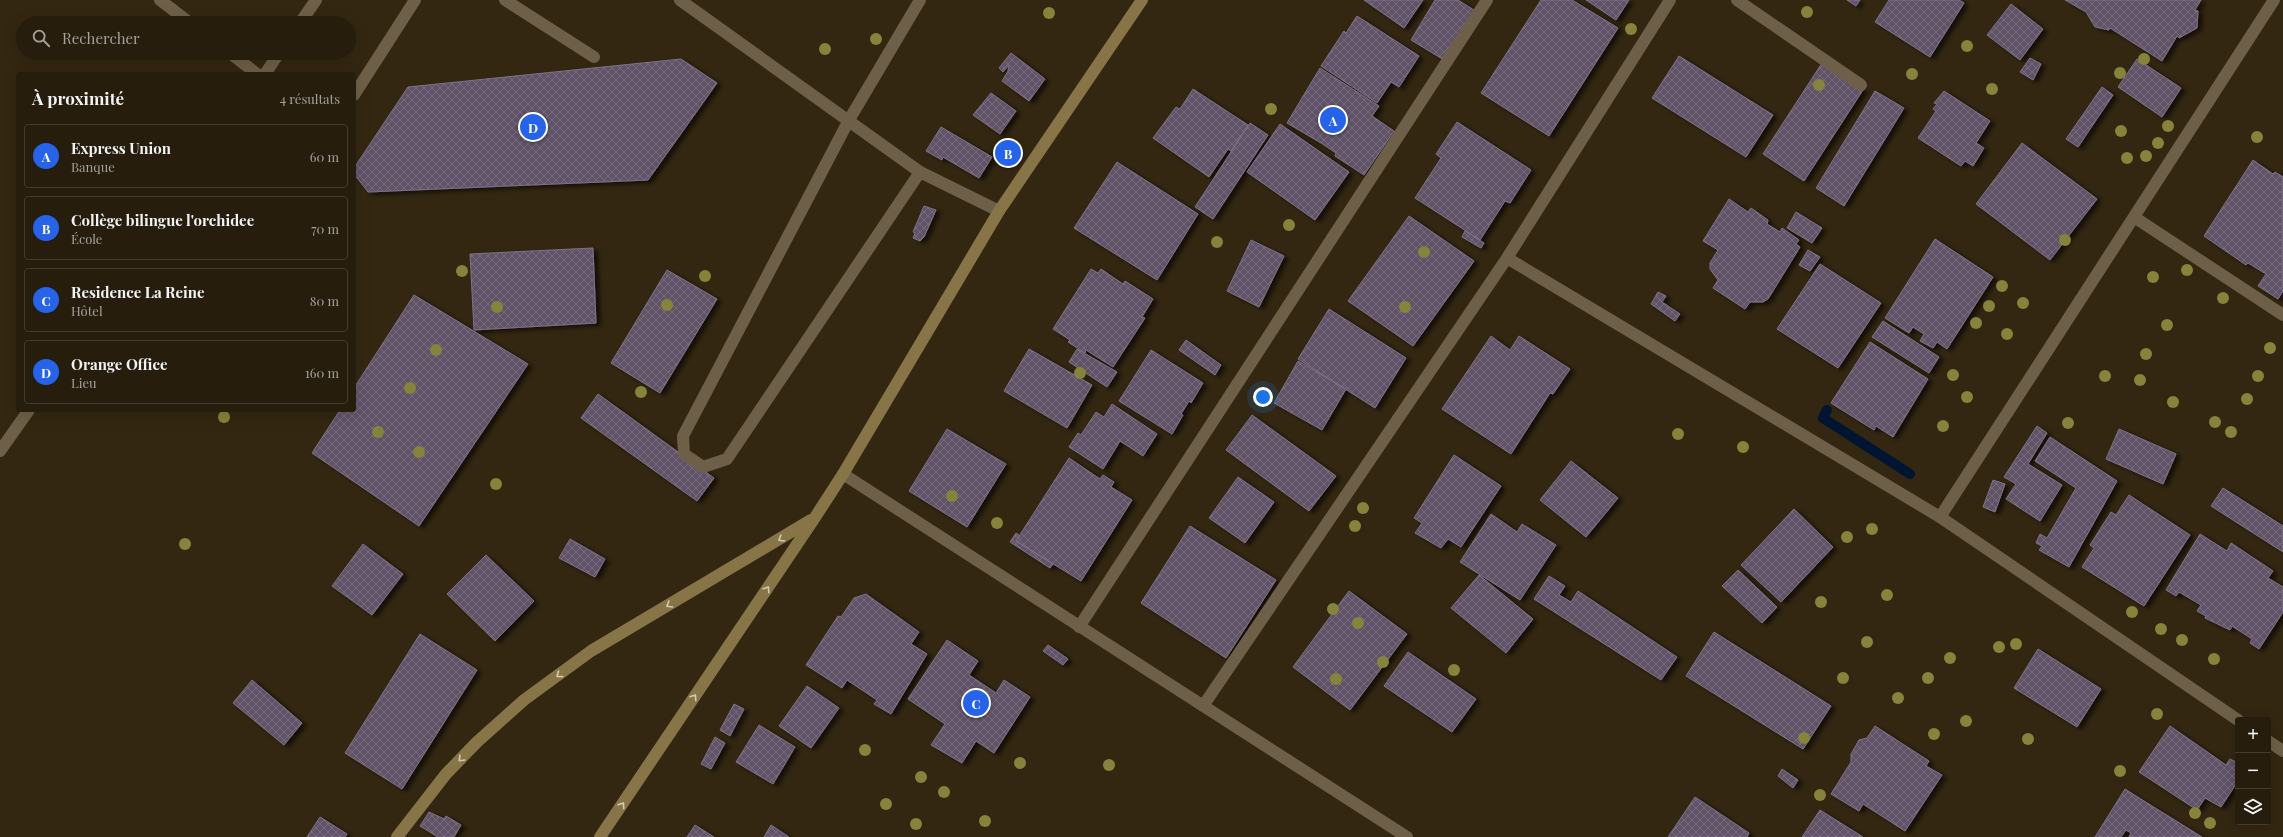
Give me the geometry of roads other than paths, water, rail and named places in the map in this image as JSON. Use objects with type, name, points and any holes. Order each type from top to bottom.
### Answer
[{"type":"main road","points":[[600,837],[814,519],[843,474],[999,211],[1142,0]]},
{"type":"main road","points":[[398,837],[446,774],[477,742],[524,700],[591,651],[814,519]]},
{"type":"street","points":[[160,0],[181,16]]},
{"type":"street","points":[[305,16],[316,0]]},
{"type":"street","points":[[356,92],[415,0]]},
{"type":"street","points":[[505,0],[594,57]]},
{"type":"street","points":[[680,0],[920,172],[999,211]]},
{"type":"street","points":[[920,0],[849,120],[683,436],[684,454],[703,467],[727,459],[920,172]]},
{"type":"street","points":[[1078,627],[1487,0]]},
{"type":"street","points":[[1203,706],[1507,258],[1670,0]]},
{"type":"street","points":[[1737,0],[1861,85]]},
{"type":"street","points":[[1940,517],[2274,0]]},
{"type":"street","points":[[239,60],[254,72]]},
{"type":"street","points":[[266,72],[274,60]]},
{"type":"street","points":[[2134,217],[2283,315]]},
{"type":"street","points":[[1507,258],[1940,517],[2235,718]]},
{"type":"street","points":[[0,451],[28,412]]},
{"type":"street","points":[[843,474],[1078,627],[1407,837]]},
{"type":"street","points":[[2271,743],[2283,751]]},
{"type":"waterway","points":[[1827,410],[1823,418],[1910,474]]},
{"type":"place","name":"Express Union","points":[[1333,120]]},
{"type":"place","name":"Orange Office","points":[[533,127]]},
{"type":"place","name":"Collège bilingue l'orchidee","points":[[1008,153]]},
{"type":"place","name":"Residence La Reine","points":[[976,703]]}]
